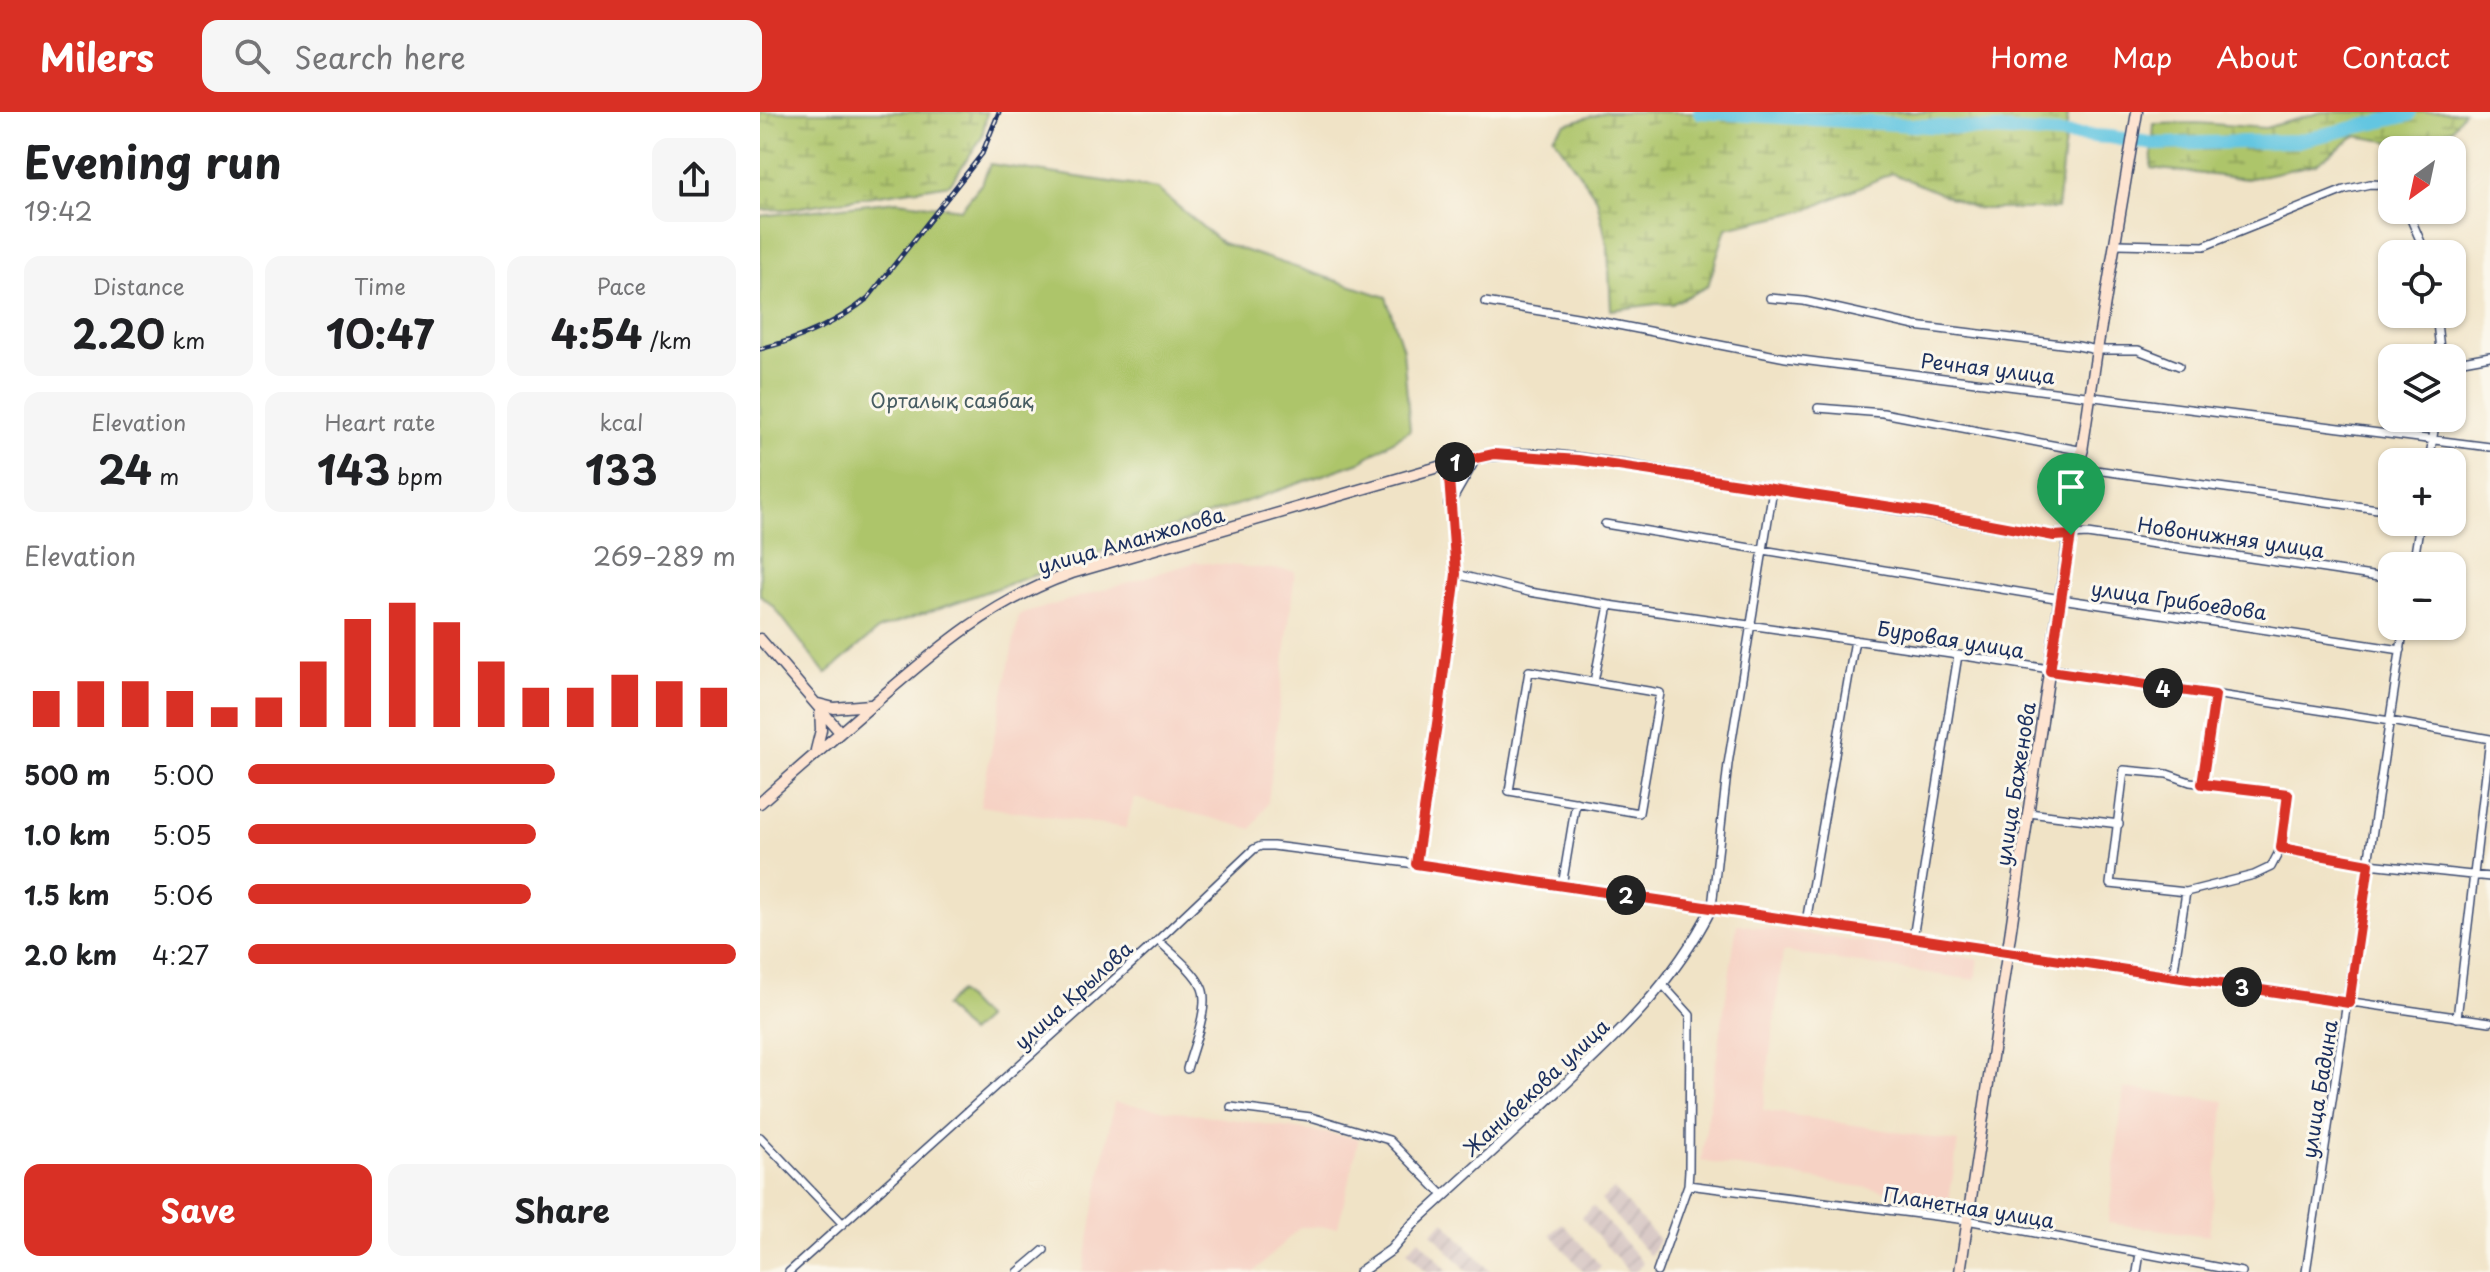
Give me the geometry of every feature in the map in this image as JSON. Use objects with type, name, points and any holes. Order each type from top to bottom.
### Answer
[{"type":"main road","name":"улица Баженова","points":[[1960,1272],[2097,350],[2137,112]]},
{"type":"main road","name":"Новонижняя улица","points":[[1448,464],[1494,454],[1578,460],[1925,512],[2054,536],[2071,535]]},
{"type":"main road","name":"улица Аманжолова","points":[[840,732],[961,631],[1028,589],[1072,573],[1448,464]]},
{"type":"main road","points":[[760,639],[840,732],[760,803]]},
{"type":"main road","points":[[819,706],[872,705]]},
{"type":"main road","points":[[816,752],[821,730],[819,706]]},
{"type":"street","points":[[2117,244],[2204,246],[2344,190],[2378,184]]},
{"type":"street","points":[[1770,298],[1804,301],[1915,326],[2097,350],[2138,350],[2179,366]]},
{"type":"street","name":"Речная улица","points":[[1485,302],[1786,358],[2490,447]]},
{"type":"street","points":[[2466,360],[2490,356]]},
{"type":"street","points":[[1818,408],[1883,413],[2084,451]]},
{"type":"street","points":[[2432,448],[2434,432]]},
{"type":"street","points":[[1449,504],[1476,457]]},
{"type":"street","points":[[1448,464],[1456,574],[1416,864],[2490,1022]]},
{"type":"street","points":[[2081,468],[2378,509]]},
{"type":"street","points":[[1712,907],[1728,764],[1773,489]]},
{"type":"street","name":"улица Грибоедова","points":[[1605,524],[2061,599],[2401,650]]},
{"type":"street","name":"Новонижняя улица","points":[[2071,535],[2087,534],[2378,577]]},
{"type":"street","name":"Буровая улица","points":[[1456,574],[1529,592],[1609,605],[1958,655],[2490,739]]},
{"type":"street","points":[[1594,682],[1609,605]]},
{"type":"street","points":[[1806,922],[1855,640]]},
{"type":"street","name":"улица Бадина","points":[[2306,1272],[2402,640]]},
{"type":"street","points":[[1913,938],[1958,655]]},
{"type":"street","points":[[1529,671],[1594,682],[1660,693],[1639,813],[1509,791],[1529,671]]},
{"type":"street","points":[[2202,784],[2215,695]]},
{"type":"street","points":[[2457,1018],[2490,739]]},
{"type":"street","points":[[2124,770],[2167,774],[2202,784],[2288,794],[2281,848],[2271,867],[2254,875],[2186,892],[2110,884],[2119,824],[2124,770]]},
{"type":"street","points":[[1562,886],[1576,802]]},
{"type":"street","points":[[2029,813],[2119,824]]},
{"type":"street","name":"улица Крылова","points":[[789,1272],[1158,940],[1248,854],[1261,846],[1416,864]]},
{"type":"street","points":[[2281,848],[2369,864],[2490,877]]},
{"type":"street","points":[[2173,976],[2186,892]]},
{"type":"street","name":"Жанибекова улица","points":[[1360,1272],[1391,1250],[1413,1224],[1628,1026],[1696,939],[1712,907]]},
{"type":"street","points":[[1158,940],[1199,982],[1204,993],[1204,1004],[1187,1069]]},
{"type":"street","points":[[1657,1272],[1688,1185],[1690,1015],[1663,985]]},
{"type":"street","points":[[1231,1107],[1311,1117],[1389,1140],[1444,1196]]},
{"type":"street","points":[[760,1137],[843,1224]]},
{"type":"street","name":"Планетная улица","points":[[1688,1185],[1967,1220],[2214,1270],[2242,1272]]},
{"type":"street","points":[[1018,1272],[1044,1250]]},
{"type":"street","points":[[2137,1272],[2140,1253]]},
{"type":"shaded area","points":[[1196,562],[1295,571],[1268,802],[1252,829],[1134,798],[1126,828],[980,806],[1019,615]]},
{"type":"shaded area","points":[[1737,924],[1979,959],[1975,980],[1783,952],[1763,1110],[1958,1142],[1949,1201],[1701,1161]]},
{"type":"shaded area","points":[[2124,1088],[2225,1101],[2209,1236],[2108,1223]]},
{"type":"shaded area","points":[[1114,1102],[1359,1138],[1338,1227],[1300,1227],[1254,1272],[1083,1272]]},
{"type":"shaded area","points":[[1614,1189],[1659,1240],[1650,1256],[1601,1200]]},
{"type":"shaded area","points":[[1593,1206],[1643,1263],[1635,1272],[1629,1272],[1581,1217]]},
{"type":"shaded area","points":[[1444,1221],[1491,1272],[1468,1272],[1432,1233]]},
{"type":"shaded area","points":[[1562,1223],[1601,1266],[1595,1272],[1584,1272],[1550,1234]]},
{"type":"shaded area","points":[[1419,1239],[1449,1272],[1427,1272],[1407,1251]]},
{"type":"green space","points":[[760,112],[987,112],[982,137],[950,184],[789,209],[760,210]]},
{"type":"green space","points":[[1605,112],[2057,112],[2068,115],[2057,209],[1977,209],[1892,173],[1807,210],[1726,228],[1708,286],[1672,304],[1611,310],[1608,248],[1597,199],[1553,136],[1565,124]]},
{"type":"green space","points":[[2322,112],[2464,112],[2452,129],[2434,136],[2378,136],[2378,140],[2355,136],[2316,164],[2247,179],[2151,168],[2154,124],[2198,123],[2265,128]]},
{"type":"green space","name":"Орталық саябақ","points":[[990,164],[1157,189],[1222,243],[1386,297],[1403,350],[1410,430],[1360,462],[879,629],[826,674],[773,606],[760,595],[760,216],[897,201],[961,209],[982,183]]},
{"type":"green space","points":[[959,992],[985,1019],[969,1033],[944,1006]]},
{"type":"waterway","points":[[1700,112],[2110,137],[2155,144],[2297,141],[2409,115],[2410,112]]},
{"type":"railway","points":[[760,349],[817,330],[868,298],[982,154],[999,112]]},
{"type":"route","points":[[1494,454],[1578,460],[1925,512],[2054,536],[2071,535],[2050,671],[2215,695],[2202,784],[2288,794],[2281,848],[2369,864],[2349,1003],[1416,864],[1456,574],[1448,464],[1494,454]]}]
